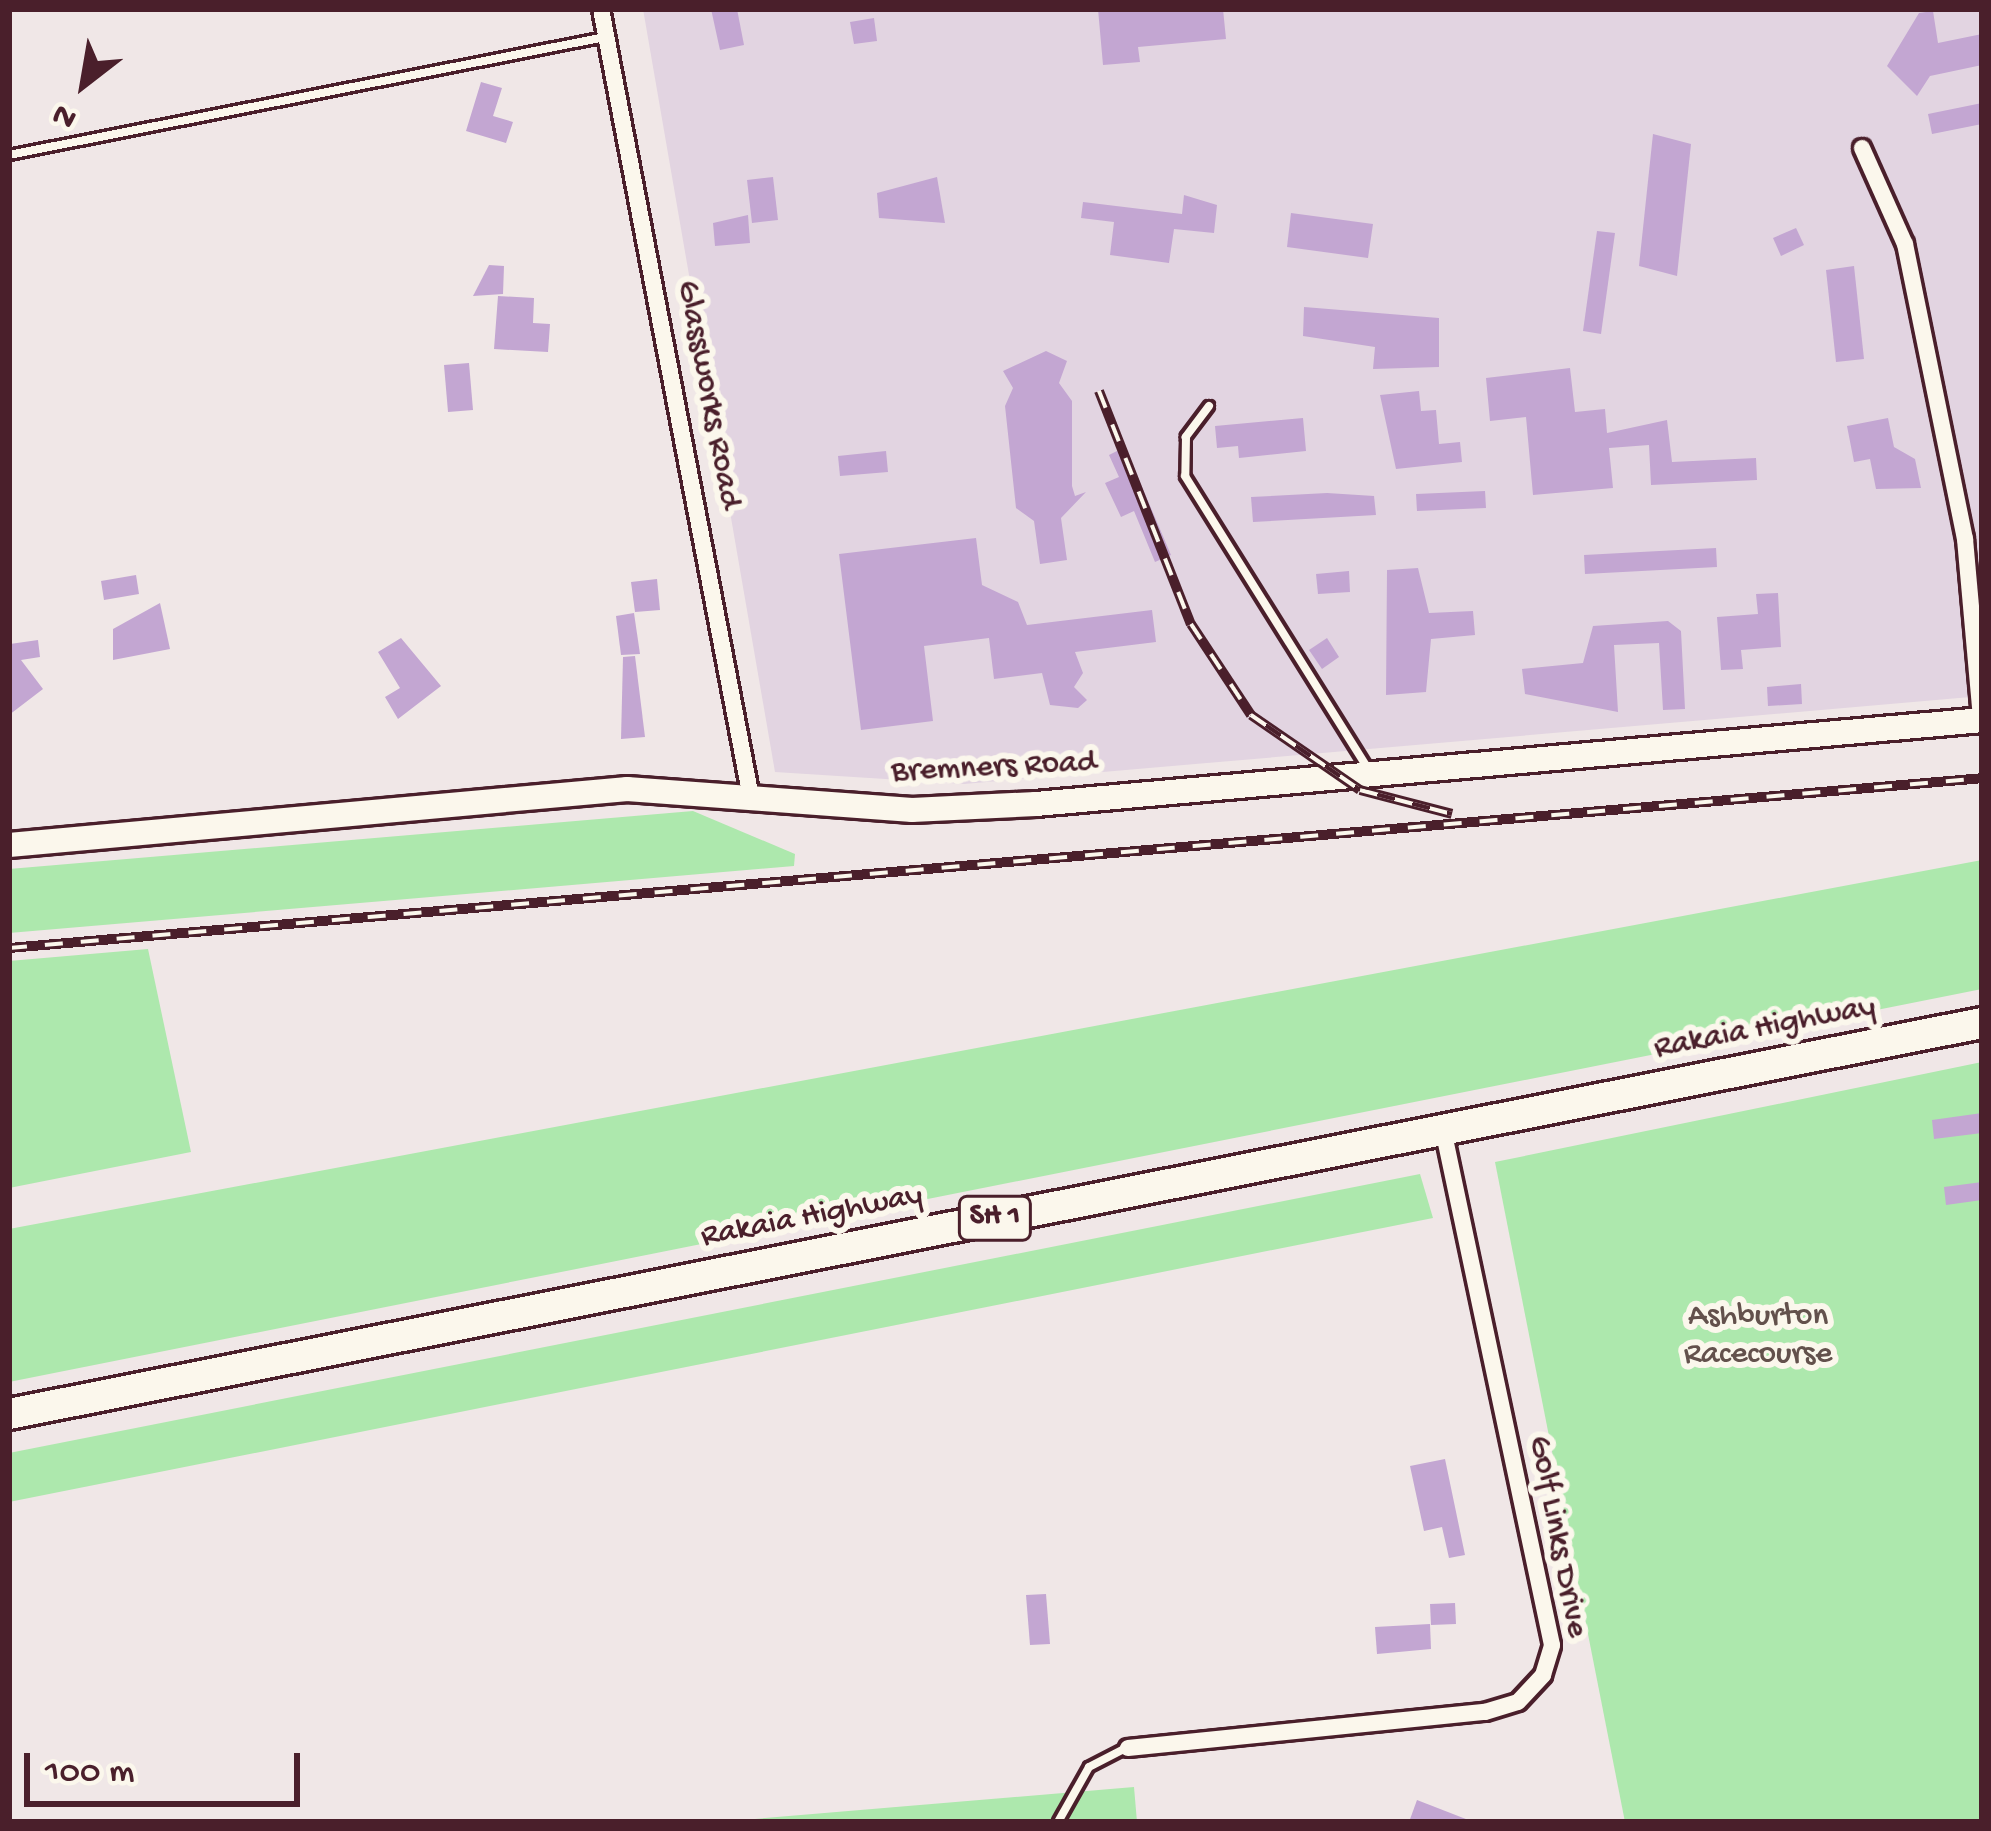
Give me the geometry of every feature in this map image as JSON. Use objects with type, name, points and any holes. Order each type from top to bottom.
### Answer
[{"type":"highway","name":"Rakaia Highway","points":[[9,1414],[1982,1023]]},
{"type":"street","name":"Glassworks Road","points":[[601,9],[750,792]]},
{"type":"street","points":[[1862,148],[1905,244],[1965,538],[1982,720]]},
{"type":"street","name":"Bremners Road","points":[[9,844],[626,789],[750,792],[954,809],[1982,720]]},
{"type":"street","name":"Golf Links Drive","points":[[1128,1748],[1485,1712],[1518,1702],[1543,1675],[1552,1645],[1443,1129]]},
{"type":"lane","points":[[9,154],[607,37]]},
{"type":"lane","points":[[1209,406],[1186,437],[1185,476],[1370,773]]},
{"type":"lane","points":[[1058,1822],[1089,1767],[1128,1748]]},
{"type":"shaded area","points":[[643,9],[1982,9],[1982,696],[964,784],[775,772]]},
{"type":"green space","points":[[693,811],[795,854],[794,866],[9,933],[9,869]]},
{"type":"green space","points":[[1982,860],[1982,989],[9,1382],[9,1229]]},
{"type":"green space","points":[[148,949],[191,1152],[9,1188],[9,961]]},
{"type":"green space","name":"Ashburton Racecourse","points":[[1982,1062],[1982,1822],[1625,1822],[1495,1162]]},
{"type":"green space","points":[[1420,1174],[1433,1218],[9,1502],[9,1453]]},
{"type":"green space","points":[[1134,1787],[1137,1822],[718,1822]]},
{"type":"building","points":[[711,9],[737,9],[744,45],[720,50]]},
{"type":"building","points":[[1098,9],[1223,9],[1226,39],[1138,47],[1140,62],[1103,65]]},
{"type":"building","points":[[1933,11],[1938,43],[1982,34],[1982,65],[1930,76],[1917,96],[1887,66],[1919,13]]},
{"type":"building","points":[[874,18],[877,41],[854,44],[850,22]]},
{"type":"building","points":[[481,82],[502,88],[493,116],[513,122],[506,143],[466,131]]},
{"type":"building","points":[[1982,103],[1982,124],[1932,134],[1928,114]]},
{"type":"building","points":[[1653,134],[1691,144],[1677,276],[1639,266]]},
{"type":"building","points":[[773,177],[778,220],[752,223],[747,180]]},
{"type":"building","points":[[937,177],[945,223],[879,218],[877,193]]},
{"type":"building","points":[[1184,195],[1217,205],[1214,233],[1174,229],[1169,263],[1110,255],[1114,222],[1081,218],[1083,202],[1182,214]]},
{"type":"building","points":[[1291,213],[1373,224],[1368,258],[1287,247]]},
{"type":"building","points":[[748,215],[750,243],[715,246],[713,223]]},
{"type":"building","points":[[1796,228],[1804,245],[1781,256],[1773,238]]},
{"type":"building","points":[[1597,231],[1615,233],[1601,334],[1583,331]]},
{"type":"building","points":[[489,265],[504,266],[503,294],[473,296]]},
{"type":"building","points":[[1854,266],[1864,359],[1836,362],[1826,270]]},
{"type":"building","points":[[498,296],[534,298],[533,323],[550,324],[548,352],[494,349]]},
{"type":"building","points":[[1304,307],[1439,318],[1439,367],[1373,369],[1375,347],[1303,336]]},
{"type":"building","points":[[1046,351],[1067,361],[1059,383],[1072,401],[1072,486],[1075,496],[1086,492],[1061,518],[1067,560],[1040,564],[1034,521],[1016,508],[1005,406],[1013,388],[1003,371]]},
{"type":"building","points":[[469,363],[473,410],[448,412],[444,365]]},
{"type":"building","points":[[1570,368],[1575,412],[1605,409],[1607,433],[1667,420],[1672,462],[1756,458],[1757,480],[1651,485],[1649,445],[1609,448],[1613,488],[1533,495],[1526,417],[1490,421],[1486,378]]},
{"type":"building","points":[[1419,391],[1421,411],[1436,410],[1439,444],[1460,442],[1462,462],[1396,469],[1380,395]]},
{"type":"building","points":[[1303,418],[1306,451],[1239,458],[1238,446],[1217,448],[1215,426]]},
{"type":"building","points":[[1888,418],[1894,447],[1915,459],[1921,488],[1876,489],[1870,459],[1854,462],[1847,426]]},
{"type":"building","points":[[1125,447],[1171,555],[1155,562],[1134,511],[1121,517],[1105,483],[1119,477],[1109,455]]},
{"type":"building","points":[[886,451],[888,472],[840,476],[838,456]]},
{"type":"building","points":[[1485,491],[1486,508],[1417,511],[1416,494]]},
{"type":"building","points":[[1374,496],[1376,515],[1253,522],[1251,497]]},
{"type":"building","points":[[976,538],[982,585],[1018,602],[1027,625],[1152,610],[1156,642],[1075,652],[1083,673],[1074,687],[1087,700],[1078,708],[1050,705],[1042,673],[994,679],[989,638],[924,646],[933,721],[861,730],[839,554]]},
{"type":"building","points":[[1716,548],[1717,567],[1585,574],[1584,555]]},
{"type":"building","points":[[1418,568],[1429,613],[1473,611],[1475,635],[1431,639],[1426,692],[1386,695],[1387,570]]},
{"type":"building","points":[[1349,571],[1350,592],[1318,594],[1316,574]]},
{"type":"building","points":[[136,575],[139,594],[104,600],[101,581]]},
{"type":"building","points":[[657,579],[660,610],[635,612],[631,582]]},
{"type":"building","points":[[1778,593],[1781,647],[1741,650],[1743,669],[1721,670],[1717,617],[1758,614],[1756,594]]},
{"type":"building","points":[[160,603],[170,649],[113,660],[113,629]]},
{"type":"building","points":[[634,613],[640,654],[621,655],[616,616]]},
{"type":"building","points":[[1668,621],[1681,631],[1685,709],[1663,710],[1659,643],[1614,645],[1618,712],[1525,694],[1522,669],[1583,663],[1593,626]]},
{"type":"building","points":[[401,638],[441,686],[398,719],[385,697],[400,688],[378,652]]},
{"type":"building","points":[[1327,638],[1339,657],[1322,669],[1309,650]]},
{"type":"building","points":[[38,640],[40,657],[21,660],[43,689],[9,715],[10,644]]},
{"type":"building","points":[[635,656],[645,737],[621,739],[623,657]]},
{"type":"building","points":[[1801,684],[1802,704],[1768,706],[1767,687]]},
{"type":"building","points":[[1982,1113],[1982,1133],[1934,1139],[1932,1120]]},
{"type":"building","points":[[1982,1182],[1982,1200],[1946,1205],[1944,1187]]},
{"type":"building","points":[[1445,1459],[1465,1555],[1449,1558],[1442,1527],[1424,1531],[1410,1466]]},
{"type":"building","points":[[1046,1594],[1050,1644],[1030,1645],[1026,1595]]},
{"type":"building","points":[[1455,1603],[1456,1624],[1431,1625],[1430,1604]]},
{"type":"building","points":[[1430,1624],[1431,1649],[1377,1654],[1375,1627]]},
{"type":"building","points":[[1417,1800],[1471,1821],[1471,1822],[1409,1822]]},
{"type":"railway","points":[[1099,391],[1191,624],[1251,715],[1360,790],[1452,814]]},
{"type":"railway","points":[[9,948],[1982,778]]}]
